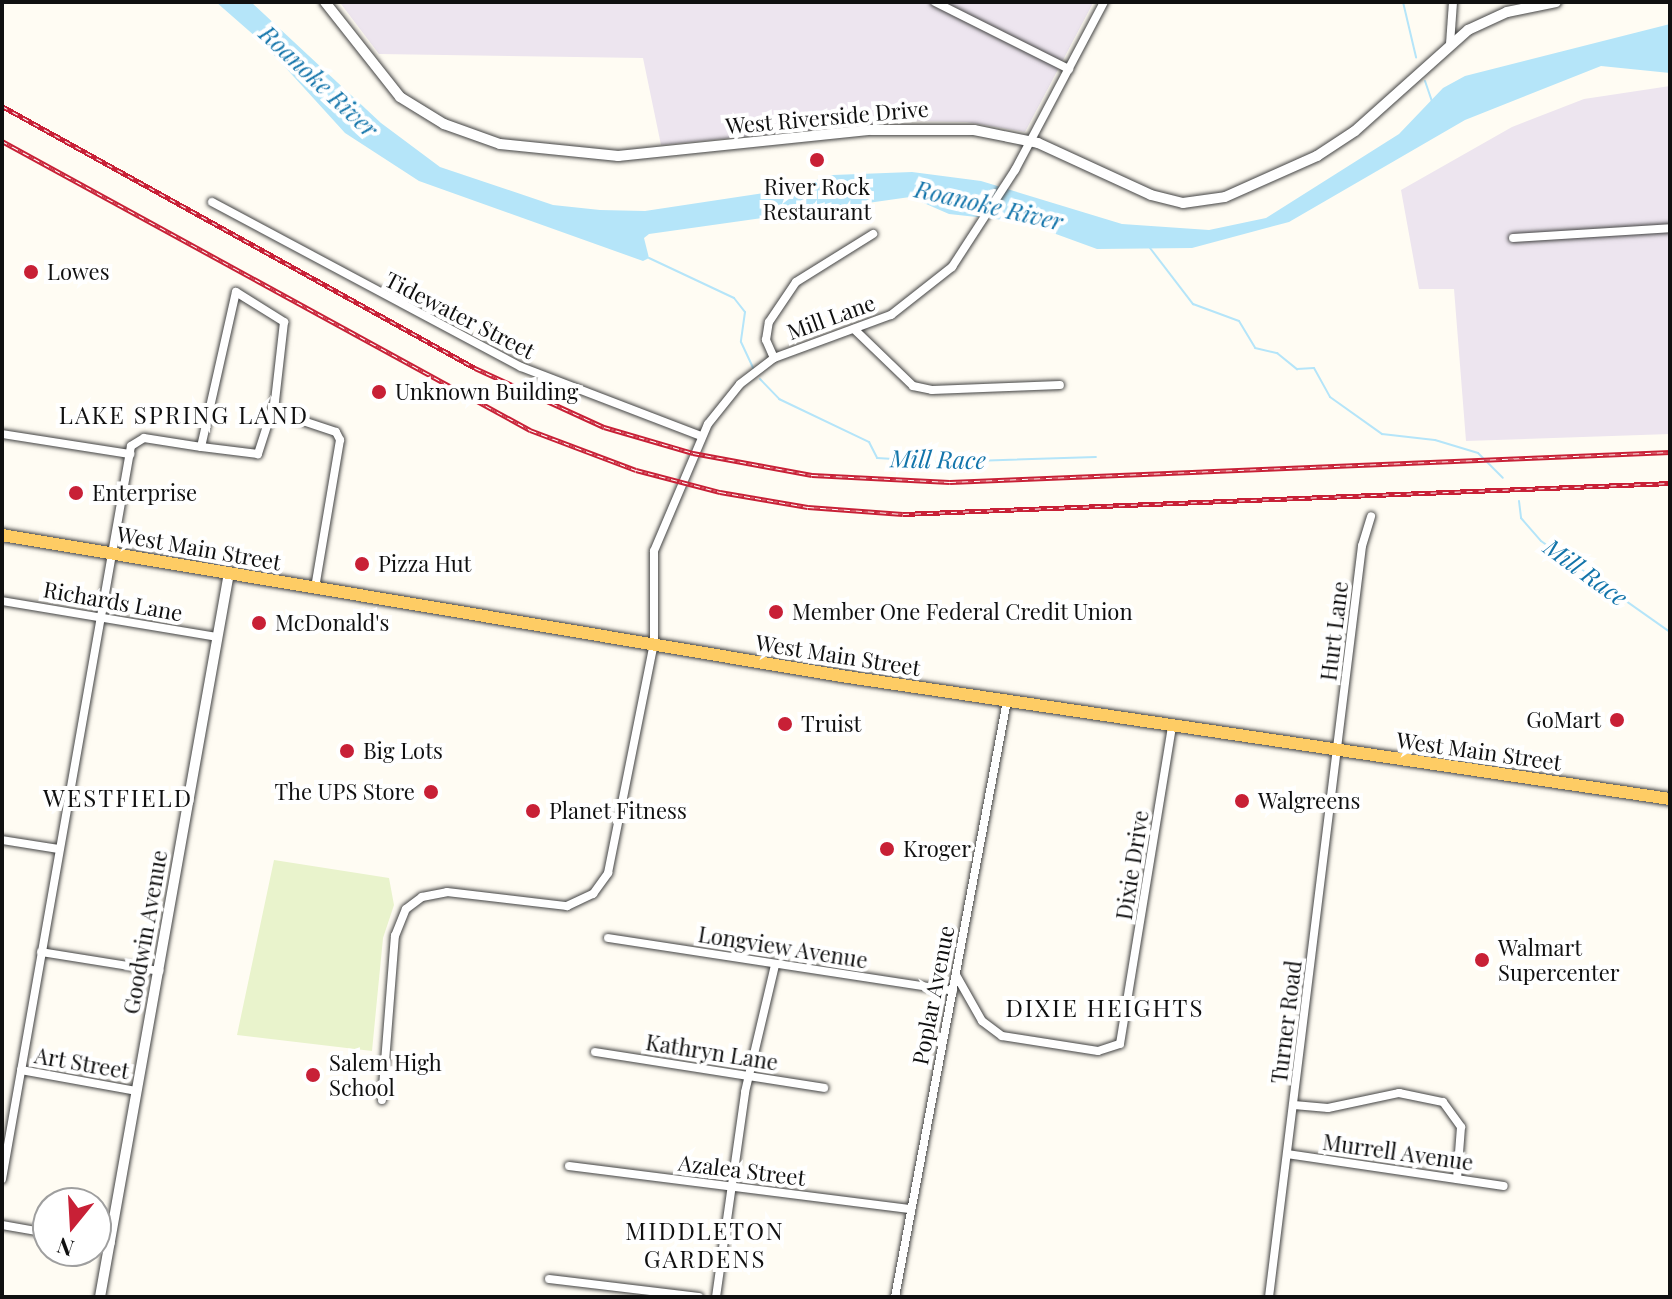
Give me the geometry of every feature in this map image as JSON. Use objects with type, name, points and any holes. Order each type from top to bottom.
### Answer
[{"type":"main road","name":"West Main Street","points":[[2,535],[1007,701],[1670,799]]},
{"type":"street","name":"West Riverside Drive","points":[[325,2],[380,76],[413,107],[466,133],[519,148],[618,156],[917,128],[1031,140],[1158,198],[1210,201],[1250,187],[1337,145],[1450,44],[1492,18],[1556,2]]},
{"type":"street","points":[[935,2],[1069,69]]},
{"type":"street","name":"Mill Lane","points":[[382,1100],[395,936],[406,909],[422,897],[447,892],[567,906],[588,898],[601,884],[622,810],[654,643],[654,551],[701,436],[729,395],[774,358],[854,329],[924,294],[952,267],[983,224],[1015,170],[1104,2]]},
{"type":"street","points":[[1450,44],[1453,2]]},
{"type":"street","name":"Tidewater Street","points":[[212,202],[532,372],[701,436]]},
{"type":"street","points":[[1513,238],[1670,228]]},
{"type":"street","points":[[774,358],[766,340],[769,322],[796,282],[873,234]]},
{"type":"street","points":[[2,1179],[130,454],[138,438],[201,447],[258,454],[273,411],[285,327],[277,314],[233,292],[201,447]]},
{"type":"street","points":[[854,329],[913,386],[932,390],[1060,385]]},
{"type":"street","points":[[273,411],[336,432],[340,440],[315,588]]},
{"type":"street","points":[[2,434],[130,454]]},
{"type":"street","name":"Hurt Lane","points":[[1338,750],[1362,546],[1371,516]]},
{"type":"street","name":"Goodwin Avenue","points":[[112,1237],[229,573]]},
{"type":"street","name":"Richards Lane","points":[[2,601],[217,637]]},
{"type":"street","name":"Poplar Avenue","points":[[895,1297],[1007,701]]},
{"type":"street","name":"Dixie Drive","points":[[956,974],[987,1026],[1020,1040],[1111,1050],[1123,1039],[1172,725]]},
{"type":"street","name":"Turner Road","points":[[1269,1297],[1338,750]]},
{"type":"street","points":[[2,840],[59,849]]},
{"type":"street","name":"Longview Avenue","points":[[608,938],[953,991]]},
{"type":"street","points":[[41,952],[159,971]]},
{"type":"street","points":[[716,1297],[748,1076],[775,965]]},
{"type":"street","name":"Kathryn Lane","points":[[595,1052],[824,1088]]},
{"type":"street","name":"Art Street","points":[[21,1070],[137,1091]]},
{"type":"street","points":[[1294,1105],[1328,1108],[1399,1093],[1443,1102],[1461,1127],[1457,1179]]},
{"type":"street","name":"Murrell Avenue","points":[[1287,1154],[1504,1186]]},
{"type":"street","name":"Azalea Street","points":[[569,1166],[911,1209]]},
{"type":"street","points":[[2,1225],[32,1230]]},
{"type":"street","name":"Goodwin Avenue","points":[[100,1297],[106,1267]]},
{"type":"street","points":[[549,1279],[699,1297]]},
{"type":"shaded area","points":[[1093,3],[1025,132],[966,122],[903,121],[661,145],[643,58],[379,54],[341,4]]},
{"type":"shaded area","points":[[1670,86],[1670,434],[1466,441],[1454,289],[1419,289],[1401,190],[1512,127],[1584,99]]},
{"type":"green space","points":[[274,860],[389,878],[394,905],[383,938],[372,1051],[237,1035]]},
{"type":"water","name":"Roanoke River","points":[[216,2],[251,2],[381,123],[440,167],[553,205],[600,210],[645,211],[783,190],[833,175],[912,172],[981,181],[1122,224],[1209,230],[1266,218],[1399,134],[1443,88],[1465,76],[1670,24],[1670,73],[1601,66],[1465,120],[1289,222],[1192,248],[1097,249],[1023,222],[949,214],[910,197],[649,234],[644,238],[649,258],[643,261],[419,181],[345,133],[264,44]]},
{"type":"waterway","points":[[1403,2],[1416,57]]},
{"type":"waterway","points":[[1425,81],[1432,101]]},
{"type":"waterway","name":"Mill Race","points":[[1150,248],[1193,304],[1239,321],[1255,348],[1277,353],[1297,369],[1314,368],[1330,397],[1382,434],[1435,440],[1478,453],[1503,478]]},
{"type":"waterway","name":"Mill Race","points":[[649,258],[734,298],[745,312],[741,342],[753,368]]},
{"type":"waterway","name":"Mill Race","points":[[760,379],[779,399],[869,442],[877,458],[943,462],[1096,457]]},
{"type":"waterway","name":"Mill Race","points":[[1519,501],[1521,518],[1541,541],[1670,632]]},
{"type":"railway","points":[[2,106],[475,368],[604,427],[693,453],[812,475],[950,482],[1670,452]]},
{"type":"railway","points":[[2,141],[530,430],[636,470],[720,492],[808,507],[903,514],[1670,483]]},
{"type":"place","name":"River Rock Restaurant","points":[[817,160]]},
{"type":"place","name":"Lowes","points":[[31,272]]},
{"type":"place","name":"Unknown Building","points":[[379,392]]},
{"type":"place","name":"Enterprise","points":[[76,493]]},
{"type":"place","name":"Pizza Hut","points":[[362,564]]},
{"type":"place","name":"Member One Federal Credit Union","points":[[776,612]]},
{"type":"place","name":"McDonald's","points":[[259,623]]},
{"type":"place","name":"GoMart","points":[[1617,720]]},
{"type":"place","name":"Truist","points":[[785,724]]},
{"type":"place","name":"Big Lots","points":[[347,751]]},
{"type":"place","name":"The UPS Store","points":[[431,792]]},
{"type":"place","name":"Walgreens","points":[[1242,801]]},
{"type":"place","name":"Planet Fitness","points":[[533,811]]},
{"type":"place","name":"Kroger","points":[[887,849]]},
{"type":"place","name":"Walmart Supercenter","points":[[1482,960]]},
{"type":"place","name":"Salem High School","points":[[313,1075]]},
{"type":"district","name":"LAKE SPRING LAND","points":[[184,415]]},
{"type":"district","name":"WESTFIELD","points":[[118,798]]},
{"type":"district","name":"DIXIE HEIGHTS","points":[[1105,1008]]},
{"type":"district","name":"MIDDLETON GARDENS","points":[[705,1245]]}]
